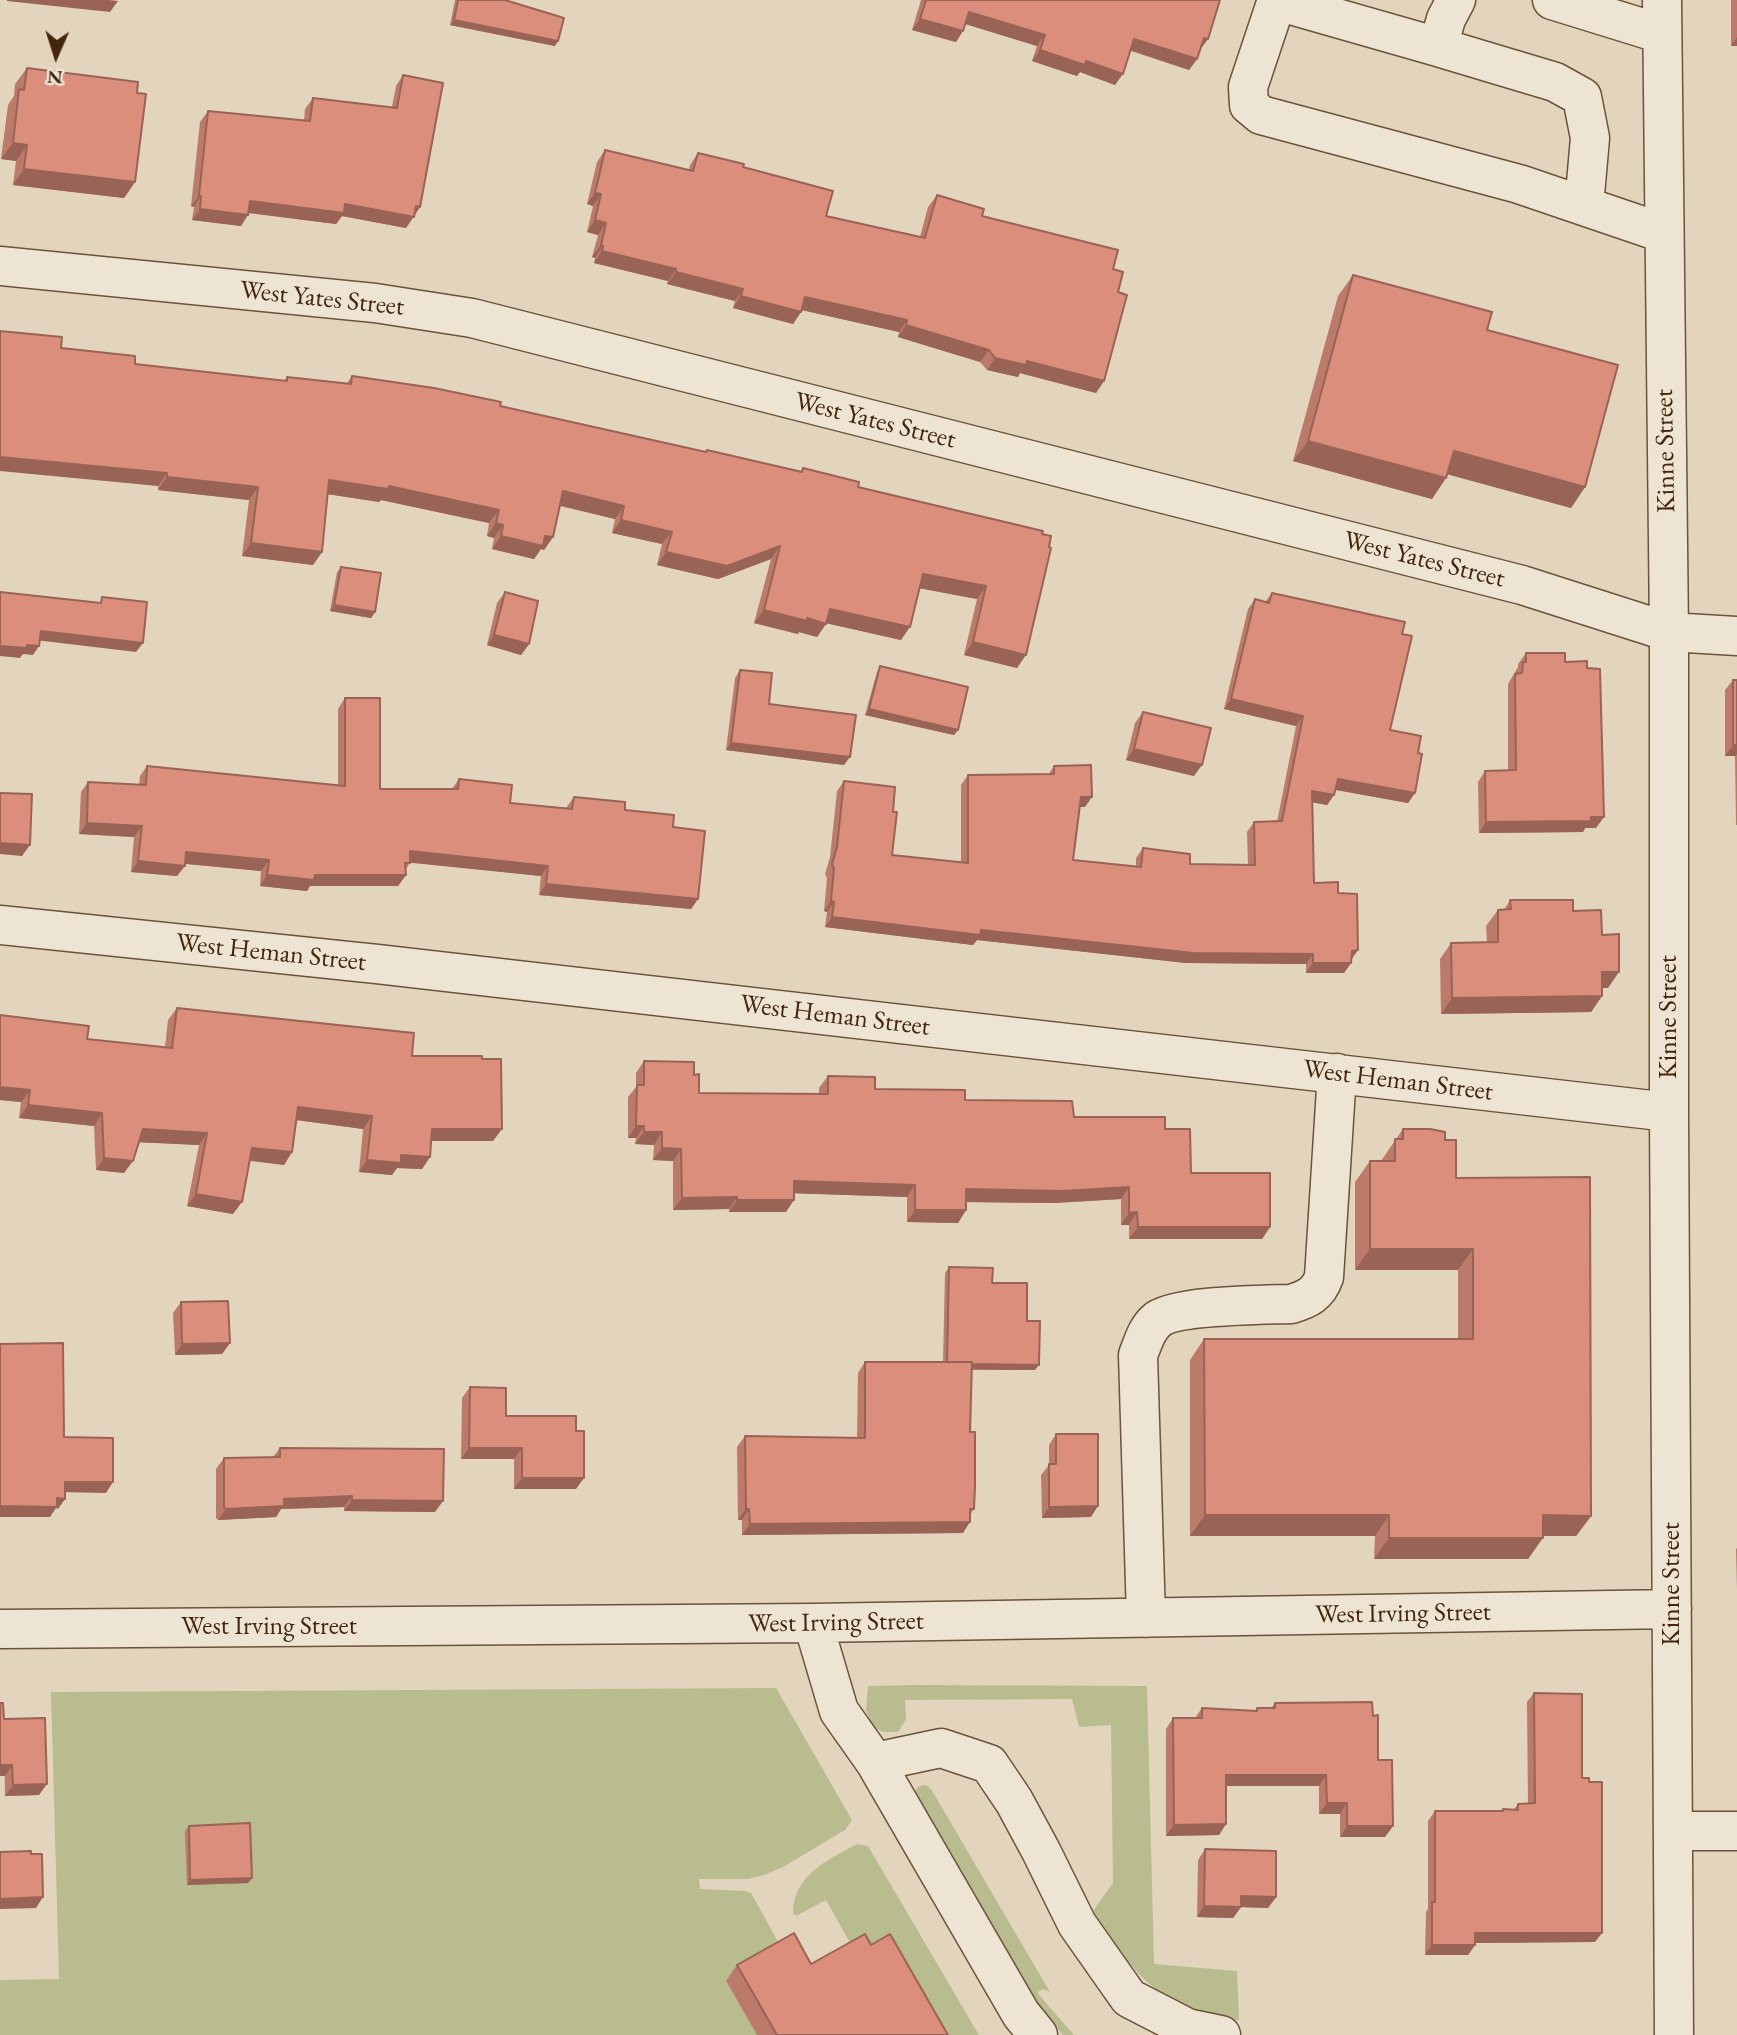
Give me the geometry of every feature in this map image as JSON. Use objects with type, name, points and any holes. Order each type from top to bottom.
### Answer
[{"type":"street","points":[[1438,47],[1446,19],[1456,0]]},
{"type":"street","points":[[1552,0],[1662,17]]},
{"type":"street","points":[[1584,206],[1590,138],[1582,97],[1555,82],[1277,1],[1248,87],[1249,105],[1261,115],[1519,184],[1663,233]]},
{"type":"street","name":"Kinne Street","points":[[1662,17],[1669,632],[1674,2035]]},
{"type":"street","name":"West Yates Street","points":[[0,266],[375,303],[472,318],[1522,585],[1669,632],[1737,636]]},
{"type":"street","name":"West Heman Street","points":[[0,925],[377,964],[1669,1112]]},
{"type":"street","points":[[1146,1618],[1138,1355],[1148,1331],[1157,1319],[1175,1312],[1291,1304],[1319,1292],[1324,1277],[1337,1073]]},
{"type":"street","name":"West Irving Street","points":[[0,1629],[813,1623],[1672,1609]]},
{"type":"street","points":[[813,1623],[839,1711],[875,1762],[1021,2014],[1038,2035]]},
{"type":"street","points":[[875,1762],[941,1748],[989,1764],[1014,1801],[1077,1924],[1129,1998],[1187,2028],[1222,2035]]},
{"type":"street","points":[[1674,1830],[1737,1830]]},
{"type":"green space","points":[[868,1686],[1147,1686],[1154,1964],[1237,1971],[1239,2020],[1216,2016],[1181,2004],[1150,1984],[1127,1959],[1093,1911],[1113,1883],[1111,1725],[1079,1727],[1072,1699],[905,1700],[906,1719],[898,1732],[883,1732],[872,1726],[866,1710]]},
{"type":"green space","points":[[776,1688],[852,1820],[845,1830],[783,1867],[764,1875],[748,1879],[699,1879],[700,1889],[751,1893],[782,1949],[726,1981],[757,2035],[0,2035],[0,1980],[59,1979],[51,1692]]},
{"type":"green space","points":[[926,1785],[931,1789],[1050,1992],[1043,1989],[1038,1992],[1039,1995],[1074,2035],[1063,2035],[1033,1998],[915,1796],[919,1786]]},
{"type":"green space","points":[[857,1844],[868,1846],[979,2035],[927,2035],[854,1950],[826,1900],[796,1916],[793,1913],[799,1888],[814,1870]]},
{"type":"building","points":[[458,0],[505,0],[564,18],[558,41],[454,20]]},
{"type":"building","points":[[926,0],[1220,0],[1208,39],[1204,38],[1197,59],[1134,39],[1123,74],[1086,61],[1085,65],[1040,50],[1045,35],[969,12],[963,31],[920,19]]},
{"type":"building","points":[[27,68],[138,82],[137,93],[146,94],[135,182],[24,169],[27,145],[13,143],[19,89],[24,90]]},
{"type":"building","points":[[403,75],[443,83],[420,207],[416,206],[414,217],[345,204],[344,213],[250,201],[248,215],[200,209],[208,111],[310,121],[313,98],[397,108]]},
{"type":"building","points":[[605,150],[693,171],[698,153],[744,164],[743,167],[833,191],[826,216],[925,238],[937,195],[984,209],[982,216],[1118,250],[1113,269],[1123,272],[1118,292],[1127,295],[1104,381],[1027,361],[1026,365],[995,358],[989,350],[906,325],[907,320],[805,297],[801,312],[741,296],[743,289],[602,251],[606,223],[595,220],[601,194],[595,193]]},
{"type":"building","points":[[1353,275],[1492,312],[1487,330],[1618,365],[1585,487],[1454,451],[1446,478],[1308,441]]},
{"type":"building","points":[[0,331],[62,337],[61,348],[135,356],[135,364],[287,381],[287,377],[351,384],[352,376],[434,388],[501,402],[500,406],[706,452],[707,450],[802,472],[803,468],[859,482],[858,487],[1043,531],[1042,534],[1051,536],[1051,548],[1026,655],[973,642],[986,586],[923,574],[910,627],[830,609],[826,624],[807,618],[807,621],[764,610],[780,546],[727,566],[666,552],[672,532],[621,520],[624,506],[563,491],[553,537],[545,536],[543,546],[501,536],[503,525],[496,523],[499,510],[389,486],[388,489],[329,480],[322,552],[251,543],[258,487],[167,477],[167,473],[0,457]]},
{"type":"building","points":[[341,567],[381,573],[375,612],[334,605]]},
{"type":"building","points":[[0,592],[101,603],[102,597],[147,602],[143,643],[41,631],[39,646],[0,646]]},
{"type":"building","points":[[505,592],[538,601],[529,644],[494,635]]},
{"type":"building","points":[[1272,593],[1405,622],[1402,634],[1412,636],[1390,730],[1421,736],[1418,753],[1422,754],[1415,793],[1338,779],[1334,795],[1312,791],[1314,883],[1338,882],[1338,893],[1357,894],[1358,950],[1352,951],[1351,963],[1313,963],[1313,954],[1193,953],[981,930],[980,935],[832,917],[832,864],[837,847],[844,781],[895,787],[893,812],[897,812],[892,855],[968,863],[968,775],[1054,774],[1054,766],[1091,765],[1092,797],[1081,797],[1073,860],[1141,867],[1143,848],[1190,854],[1190,864],[1255,865],[1254,822],[1282,821],[1303,716],[1231,699],[1255,599],[1269,603]]},
{"type":"building","points":[[1526,653],[1565,653],[1565,662],[1587,661],[1587,668],[1600,669],[1604,817],[1591,817],[1591,821],[1486,822],[1485,771],[1516,770],[1515,674],[1522,673]]},
{"type":"building","points":[[880,666],[968,687],[958,730],[869,709]]},
{"type":"building","points":[[740,670],[772,673],[769,704],[856,715],[850,757],[731,743]]},
{"type":"building","points":[[1733,680],[1737,680],[1737,745],[1733,745]]},
{"type":"building","points":[[345,698],[380,698],[380,789],[458,789],[459,779],[512,785],[510,803],[572,809],[574,797],[625,802],[625,810],[674,815],[673,827],[705,831],[698,899],[546,884],[548,866],[410,851],[410,863],[405,863],[406,875],[315,875],[314,880],[267,875],[269,860],[186,852],[185,866],[138,861],[142,826],[87,823],[88,782],[146,785],[147,766],[345,786]]},
{"type":"building","points":[[1143,712],[1211,728],[1202,765],[1134,749]]},
{"type":"building","points":[[0,793],[32,794],[30,845],[0,843]]},
{"type":"building","points":[[1510,900],[1573,900],[1573,911],[1601,910],[1602,935],[1619,934],[1619,972],[1602,972],[1602,996],[1452,998],[1451,943],[1498,942],[1498,910],[1511,909]]},
{"type":"building","points":[[177,1008],[414,1033],[412,1056],[482,1056],[482,1059],[501,1059],[502,1129],[432,1129],[430,1157],[401,1155],[401,1163],[367,1160],[372,1116],[298,1107],[292,1152],[252,1148],[242,1202],[196,1194],[207,1133],[143,1129],[133,1161],[104,1158],[102,1113],[28,1105],[30,1090],[0,1087],[0,1015],[89,1026],[87,1039],[172,1048]]},
{"type":"building","points":[[644,1061],[694,1062],[694,1075],[699,1074],[699,1093],[828,1094],[828,1076],[875,1077],[875,1089],[965,1090],[965,1100],[1072,1101],[1074,1117],[1165,1117],[1165,1129],[1190,1129],[1191,1173],[1270,1173],[1270,1227],[1138,1227],[1137,1212],[1129,1213],[1129,1187],[1062,1191],[966,1189],[966,1210],[915,1210],[915,1185],[794,1181],[794,1200],[682,1198],[681,1149],[662,1148],[662,1132],[644,1132],[644,1126],[636,1126],[637,1085],[644,1085]]},
{"type":"building","points":[[1403,1129],[1445,1132],[1445,1140],[1456,1140],[1456,1178],[1590,1177],[1591,1516],[1543,1515],[1543,1538],[1389,1538],[1389,1515],[1205,1515],[1204,1339],[1473,1339],[1473,1249],[1370,1249],[1370,1161],[1395,1161],[1395,1139],[1403,1139]]},
{"type":"building","points":[[949,1267],[993,1268],[992,1283],[1027,1283],[1027,1321],[1040,1321],[1039,1365],[947,1362]]},
{"type":"building","points":[[228,1301],[230,1343],[182,1344],[181,1302]]},
{"type":"building","points":[[63,1343],[64,1437],[113,1438],[113,1482],[65,1482],[65,1499],[57,1498],[57,1507],[0,1506],[0,1344]]},
{"type":"building","points":[[865,1362],[972,1362],[970,1432],[975,1432],[975,1486],[974,1509],[970,1509],[970,1522],[750,1524],[749,1509],[746,1509],[745,1436],[865,1438]]},
{"type":"building","points":[[470,1387],[506,1388],[506,1416],[576,1416],[576,1431],[584,1431],[584,1478],[522,1478],[522,1448],[469,1448]]},
{"type":"building","points":[[1056,1434],[1098,1434],[1098,1506],[1049,1507],[1049,1464],[1056,1464]]},
{"type":"building","points":[[280,1448],[444,1449],[443,1501],[352,1500],[352,1496],[284,1499],[284,1506],[226,1509],[224,1458],[280,1457]]},
{"type":"building","points":[[1534,1693],[1582,1694],[1582,1778],[1589,1778],[1589,1782],[1602,1782],[1602,1933],[1475,1933],[1475,1945],[1432,1945],[1435,1811],[1518,1810],[1518,1804],[1535,1803]]},
{"type":"building","points":[[1372,1702],[1373,1716],[1378,1715],[1378,1760],[1392,1760],[1393,1826],[1347,1826],[1347,1803],[1327,1803],[1326,1775],[1226,1775],[1226,1824],[1174,1825],[1173,1718],[1202,1718],[1202,1708],[1257,1711],[1257,1708],[1275,1708],[1275,1703]]},
{"type":"building","points":[[0,1703],[3,1703],[4,1719],[45,1718],[47,1784],[13,1785],[12,1765],[0,1765]]},
{"type":"building","points":[[250,1823],[252,1878],[190,1880],[189,1826]]},
{"type":"building","points":[[1205,1849],[1276,1851],[1276,1897],[1241,1896],[1241,1907],[1204,1906]]},
{"type":"building","points":[[31,1851],[31,1854],[42,1854],[43,1897],[0,1899],[0,1852]]},
{"type":"building","points":[[794,1933],[811,1964],[865,1934],[871,1945],[890,1934],[948,2035],[777,2035],[737,1965]]}]
